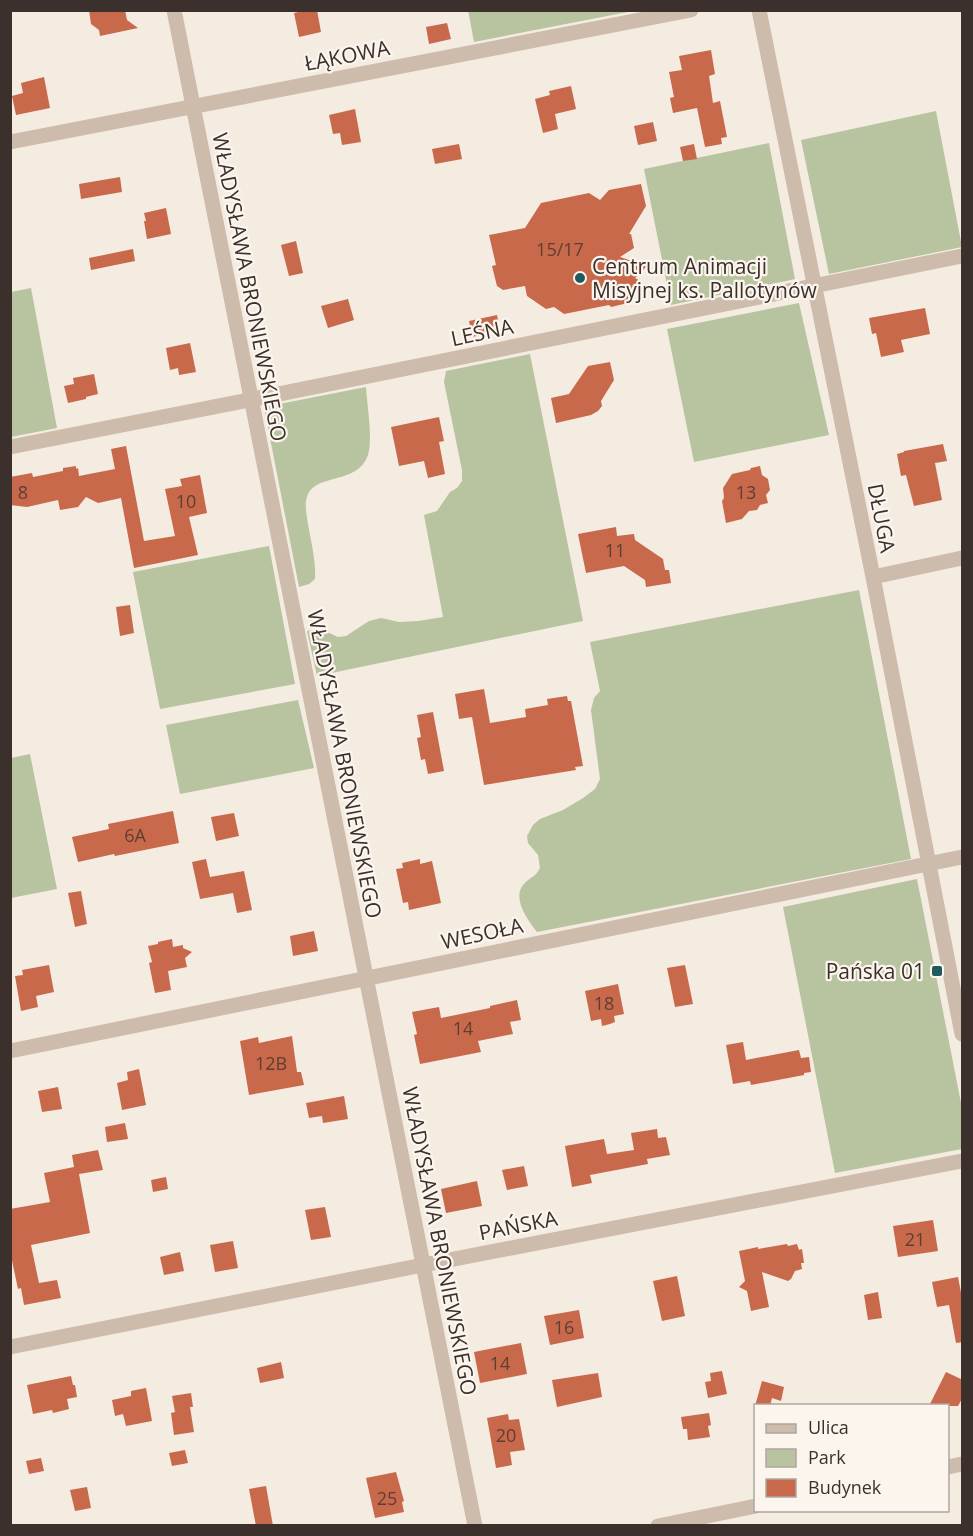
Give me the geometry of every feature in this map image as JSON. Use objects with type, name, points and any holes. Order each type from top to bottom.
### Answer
[{"type":"street","name":"WŁADYSŁAWA BRONIEWSKIEGO","points":[[174,10],[475,1526]]},
{"type":"street","name":"ŁĄKOWA","points":[[10,142],[691,10]]},
{"type":"street","name":"DŁUGA","points":[[759,10],[963,1034]]},
{"type":"street","name":"LEŚNA","points":[[10,447],[963,256]]},
{"type":"street","points":[[873,576],[963,558]]},
{"type":"street","name":"WESOŁA","points":[[10,1052],[963,857]]},
{"type":"street","name":"PAŃSKA","points":[[10,1347],[963,1161]]},
{"type":"street","points":[[658,1526],[754,1506]]},
{"type":"green space","points":[[468,10],[633,10],[633,11],[474,42]]},
{"type":"green space","points":[[936,111],[962,247],[829,274],[801,140]]},
{"type":"green space","points":[[769,143],[795,279],[671,305],[644,169]]},
{"type":"green space","points":[[31,288],[57,428],[11,437],[11,292]]},
{"type":"green space","points":[[799,303],[829,435],[694,462],[667,329]]},
{"type":"green space","points":[[530,354],[583,621],[317,676],[307,631],[321,629],[338,637],[346,636],[369,621],[381,618],[399,622],[443,617],[424,515],[437,511],[450,492],[462,481],[462,470],[444,382],[446,371]]},
{"type":"green space","points":[[366,387],[370,431],[368,455],[363,465],[355,471],[318,484],[311,489],[307,497],[306,510],[315,579],[299,587],[264,407]]},
{"type":"green space","points":[[269,546],[295,684],[160,709],[133,572]]},
{"type":"green space","points":[[859,590],[911,859],[537,932],[525,914],[520,900],[522,887],[540,868],[538,855],[528,843],[527,836],[533,825],[540,819],[563,810],[583,798],[595,789],[600,779],[591,710],[594,698],[600,691],[590,642]]},
{"type":"green space","points":[[298,700],[314,768],[180,794],[166,725]]},
{"type":"green space","points":[[30,754],[57,889],[11,898],[11,758]]},
{"type":"green space","points":[[917,879],[962,1108],[962,1149],[835,1173],[783,907]]},
{"type":"building","points":[[89,10],[125,10],[127,20],[138,28],[100,36],[99,30],[91,24]]},
{"type":"building","points":[[317,10],[321,32],[299,37],[294,13]]},
{"type":"building","points":[[447,23],[451,39],[429,44],[426,27]]},
{"type":"building","points":[[711,50],[715,74],[709,76],[713,103],[720,101],[727,137],[721,138],[722,144],[705,147],[697,108],[673,113],[670,98],[674,97],[669,72],[682,70],[679,56]]},
{"type":"building","points":[[44,77],[50,108],[16,115],[12,96],[23,93],[21,83]]},
{"type":"building","points":[[571,86],[576,109],[555,114],[558,129],[543,133],[535,99],[550,95],[549,91]]},
{"type":"building","points":[[355,109],[361,142],[342,145],[340,133],[333,134],[329,115]]},
{"type":"building","points":[[653,122],[657,141],[638,145],[634,126]]},
{"type":"building","points":[[459,144],[462,159],[435,164],[432,149]]},
{"type":"building","points":[[694,144],[697,159],[683,161],[680,147]]},
{"type":"building","points":[[120,177],[122,192],[81,199],[79,184]]},
{"type":"building","points":[[641,184],[646,206],[629,234],[631,234],[634,248],[620,257],[647,266],[635,278],[642,282],[628,303],[564,314],[554,307],[546,309],[527,296],[525,286],[503,290],[497,286],[492,266],[496,265],[489,235],[525,228],[541,203],[589,193],[600,200],[609,190]]},
{"type":"building","points":[[166,208],[171,234],[147,239],[144,213]]},
{"type":"building","points":[[296,241],[303,273],[289,276],[281,245]]},
{"type":"building","points":[[133,249],[135,261],[91,270],[89,258]]},
{"type":"building","points":[[348,299],[354,320],[328,328],[321,306]]},
{"type":"building","points":[[925,308],[930,334],[901,340],[904,352],[881,357],[876,333],[872,334],[869,318]]},
{"type":"building","points":[[497,315],[500,331],[472,337],[469,321]]},
{"type":"building","points":[[190,343],[196,372],[179,375],[178,368],[170,370],[166,348]]},
{"type":"building","points":[[610,362],[614,380],[601,401],[602,406],[598,411],[591,415],[556,423],[551,398],[569,394],[588,366]]},
{"type":"building","points":[[94,374],[98,394],[68,403],[64,386],[74,384],[73,378]]},
{"type":"building","points":[[439,417],[444,441],[439,442],[445,474],[428,478],[424,461],[399,466],[391,427]]},
{"type":"building","points":[[943,444],[947,461],[935,463],[942,500],[914,506],[906,475],[901,476],[897,454]]},
{"type":"building","points":[[126,446],[144,541],[175,536],[165,489],[182,486],[180,479],[200,475],[207,513],[189,517],[198,555],[134,568],[121,498],[98,503],[86,497],[78,507],[60,510],[58,500],[27,507],[10,505],[10,477],[32,473],[33,477],[76,466],[79,476],[115,469],[111,449]]},
{"type":"building","points":[[760,466],[762,475],[768,479],[770,490],[766,495],[768,503],[760,505],[757,510],[749,511],[742,519],[726,523],[722,501],[723,488],[732,474]]},
{"type":"building","points":[[616,527],[617,536],[634,534],[635,540],[663,559],[665,570],[669,570],[671,583],[646,587],[645,580],[624,566],[586,573],[578,534]]},
{"type":"building","points":[[130,605],[134,633],[120,636],[116,607]]},
{"type":"building","points":[[484,689],[490,723],[526,717],[525,709],[548,705],[547,699],[567,696],[568,701],[571,701],[583,766],[575,767],[576,770],[484,785],[472,717],[459,719],[455,694]]},
{"type":"building","points":[[433,712],[444,771],[428,774],[425,759],[421,760],[417,738],[421,737],[417,715]]},
{"type":"building","points":[[173,811],[179,843],[78,862],[72,837],[109,829],[108,824]]},
{"type":"building","points":[[234,813],[239,836],[216,841],[211,817]]},
{"type":"building","points":[[206,859],[210,877],[244,871],[252,910],[237,913],[233,893],[200,899],[192,862]]},
{"type":"building","points":[[420,859],[420,864],[432,861],[441,903],[409,910],[408,902],[403,903],[396,869],[403,868],[402,863]]},
{"type":"building","points":[[81,891],[87,924],[75,927],[68,893]]},
{"type":"building","points":[[314,931],[318,951],[293,956],[290,936]]},
{"type":"building","points":[[172,939],[173,947],[183,945],[183,948],[192,952],[185,958],[187,967],[168,971],[171,990],[155,993],[148,946]]},
{"type":"building","points":[[49,965],[54,992],[36,996],[38,1007],[21,1011],[15,976],[23,975],[22,970]]},
{"type":"building","points":[[685,965],[693,1004],[675,1007],[667,968]]},
{"type":"building","points":[[618,984],[624,1014],[614,1016],[615,1022],[602,1026],[601,1019],[591,1021],[585,991]]},
{"type":"building","points":[[517,1000],[521,1020],[510,1022],[513,1034],[478,1041],[481,1052],[420,1064],[412,1012],[439,1007],[441,1018]]},
{"type":"building","points":[[292,1036],[297,1072],[301,1072],[304,1085],[249,1095],[240,1041],[258,1037],[259,1043]]},
{"type":"building","points":[[743,1042],[746,1060],[799,1050],[801,1058],[809,1057],[811,1072],[751,1085],[750,1081],[733,1084],[726,1045]]},
{"type":"building","points":[[139,1069],[146,1105],[122,1110],[117,1083],[128,1080],[127,1072]]},
{"type":"building","points":[[58,1087],[62,1109],[42,1112],[38,1091]]},
{"type":"building","points":[[344,1096],[348,1119],[323,1123],[322,1116],[309,1118],[306,1103]]},
{"type":"building","points":[[125,1123],[128,1139],[107,1142],[105,1127]]},
{"type":"building","points":[[657,1129],[658,1138],[666,1137],[670,1155],[647,1159],[648,1164],[590,1175],[592,1183],[572,1187],[565,1146],[604,1139],[607,1154],[634,1150],[631,1133]]},
{"type":"building","points":[[98,1150],[103,1170],[79,1174],[90,1233],[31,1245],[39,1283],[57,1280],[61,1298],[24,1305],[10,1251],[10,1209],[50,1202],[44,1173],[74,1167],[72,1155]]},
{"type":"building","points":[[524,1166],[528,1186],[507,1190],[502,1170]]},
{"type":"building","points":[[166,1177],[168,1189],[153,1192],[151,1180]]},
{"type":"building","points":[[477,1181],[482,1206],[446,1213],[441,1189]]},
{"type":"building","points":[[325,1207],[331,1237],[311,1240],[305,1210]]},
{"type":"building","points":[[933,1220],[938,1251],[898,1257],[893,1226]]},
{"type":"building","points":[[233,1241],[238,1268],[215,1272],[210,1245]]},
{"type":"building","points":[[787,1244],[788,1246],[797,1244],[799,1250],[802,1249],[804,1263],[801,1263],[802,1269],[795,1271],[788,1281],[762,1272],[769,1307],[751,1311],[747,1291],[739,1287],[745,1281],[739,1251]]},
{"type":"building","points":[[180,1252],[184,1271],[164,1275],[160,1257]]},
{"type":"building","points":[[677,1276],[685,1316],[662,1321],[653,1281]]},
{"type":"building","points":[[958,1277],[963,1303],[963,1342],[956,1343],[949,1305],[937,1307],[932,1282]]},
{"type":"building","points":[[878,1292],[882,1318],[868,1320],[864,1295]]},
{"type":"building","points":[[579,1310],[584,1338],[550,1345],[544,1316]]},
{"type":"building","points":[[521,1343],[527,1374],[480,1383],[474,1352]]},
{"type":"building","points":[[281,1362],[284,1378],[260,1383],[257,1368]]},
{"type":"building","points":[[722,1371],[727,1394],[708,1398],[705,1382],[711,1381],[710,1373]]},
{"type":"building","points":[[946,1372],[963,1380],[963,1397],[958,1406],[930,1404]]},
{"type":"building","points":[[598,1373],[602,1397],[557,1407],[552,1380]]},
{"type":"building","points":[[71,1376],[77,1397],[67,1399],[69,1409],[33,1414],[27,1385]]},
{"type":"building","points":[[762,1381],[784,1387],[781,1401],[772,1398],[770,1404],[756,1404]]},
{"type":"building","points":[[146,1388],[152,1421],[126,1426],[123,1414],[115,1416],[112,1400],[131,1396],[131,1391]]},
{"type":"building","points":[[191,1393],[193,1407],[190,1407],[194,1432],[174,1435],[171,1413],[175,1412],[172,1396]]},
{"type":"building","points":[[709,1413],[710,1437],[688,1440],[687,1429],[683,1429],[681,1417]]},
{"type":"building","points":[[508,1414],[509,1420],[519,1419],[525,1450],[510,1452],[512,1465],[496,1468],[487,1418]]},
{"type":"building","points":[[185,1450],[188,1463],[172,1466],[169,1453]]},
{"type":"building","points":[[41,1458],[44,1471],[29,1474],[26,1461]]},
{"type":"building","points":[[396,1472],[404,1501],[402,1502],[404,1512],[375,1518],[366,1478]]},
{"type":"building","points":[[266,1486],[273,1526],[256,1526],[249,1489]]},
{"type":"building","points":[[87,1487],[91,1508],[75,1511],[70,1490]]},
{"type":"place","name":"Centrum Animacji Misyjnej ks. Pallotynów","points":[[580,278]]},
{"type":"place","name":"Pańska 01","points":[[937,971]]}]
